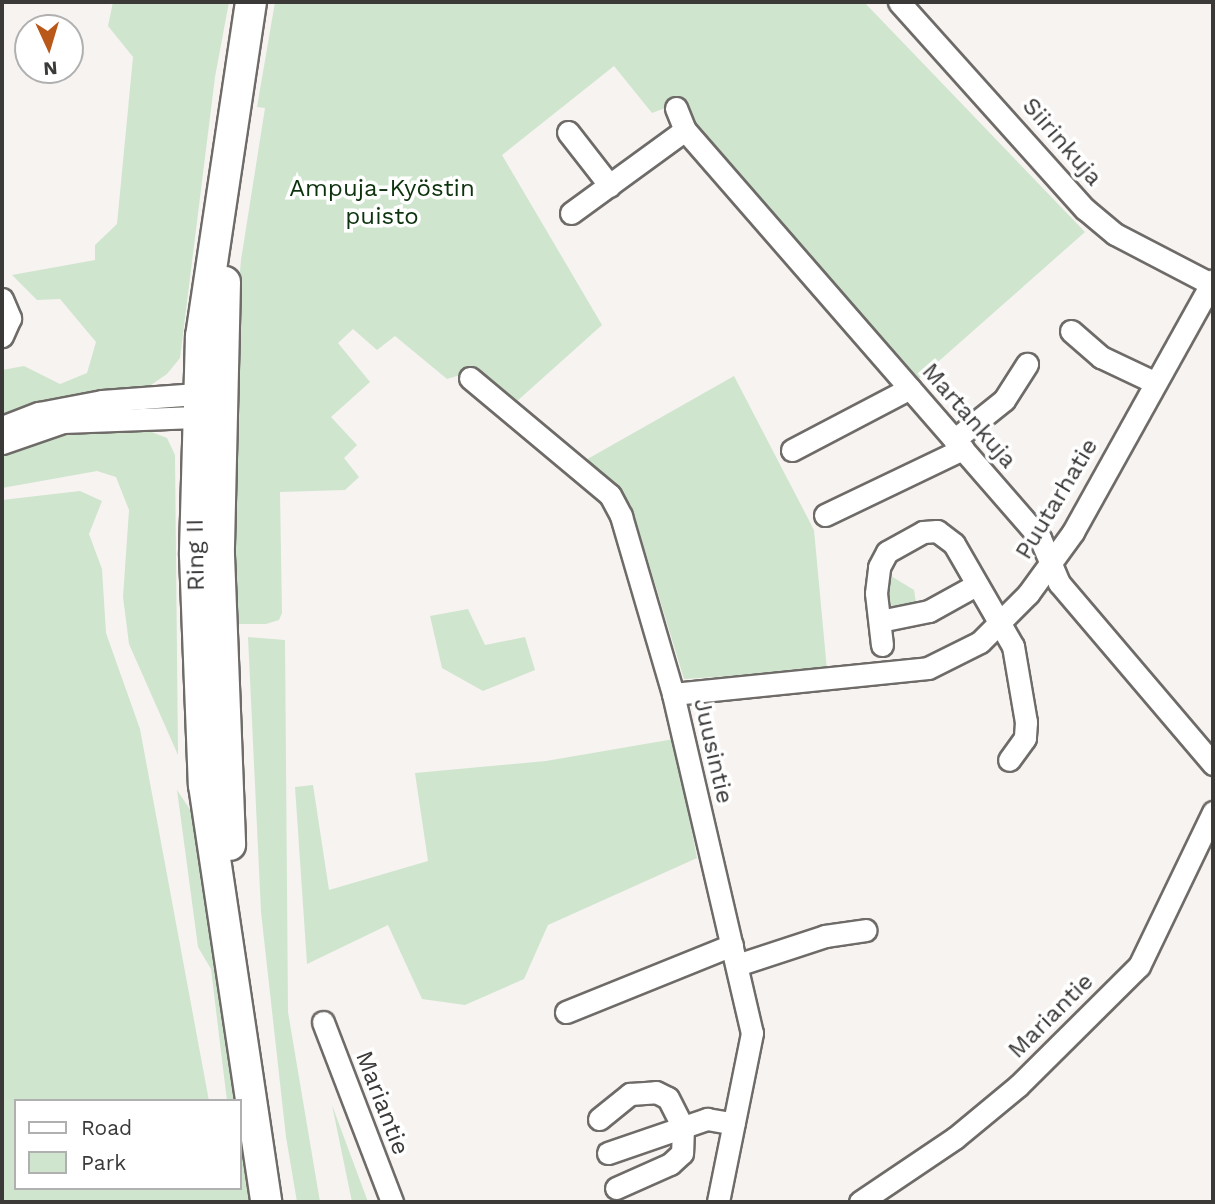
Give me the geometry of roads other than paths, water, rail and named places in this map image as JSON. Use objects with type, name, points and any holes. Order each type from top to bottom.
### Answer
[{"type":"highway","name":"Ring II","points":[[251,2],[233,146],[208,270],[200,726],[212,848],[234,965],[266,1202]]},
{"type":"street","name":"Siirinkuja","points":[[899,2],[1085,209],[1115,234],[1212,282]]},
{"type":"street","name":"Martankuja","points":[[676,108],[685,130],[1040,538],[1059,583],[1213,764]]},
{"type":"street","points":[[570,213],[685,130]]},
{"type":"street","points":[[568,132],[610,186]]},
{"type":"street","name":"Puutarhatie","points":[[673,694],[928,668],[980,642],[1002,624],[1073,532],[1212,282]]},
{"type":"street","points":[[2,299],[10,318],[2,336]]},
{"type":"street","points":[[1071,331],[1101,357],[1154,382]]},
{"type":"street","points":[[825,515],[959,444],[1004,400],[1027,364]]},
{"type":"street","name":"Juusintie","points":[[470,379],[610,495],[621,516],[673,694],[752,1032],[718,1202]]},
{"type":"street","points":[[792,450],[910,388]]},
{"type":"street","points":[[2,427],[67,406],[205,407]]},
{"type":"street","points":[[2,443],[41,426],[205,407]]},
{"type":"street","points":[[882,645],[879,567],[887,552],[923,533],[937,531],[954,544],[1013,646],[1026,722],[1025,738],[1009,760]]},
{"type":"street","points":[[880,621],[929,611],[976,585]]},
{"type":"street","name":"Mariantie","points":[[861,1202],[955,1138],[1019,1085],[1139,966],[1213,812]]},
{"type":"street","points":[[566,1012],[734,955],[866,930]]},
{"type":"street","name":"Mariantie","points":[[323,1022],[392,1202]]},
{"type":"street","points":[[599,1119],[630,1094],[656,1092],[668,1098],[683,1128],[682,1153],[670,1164],[616,1188]]},
{"type":"street","points":[[608,1153],[707,1119],[734,1124]]},
{"type":"park label","name":"Ampuja-Kyöstin puisto","points":[[382,203]]}]
